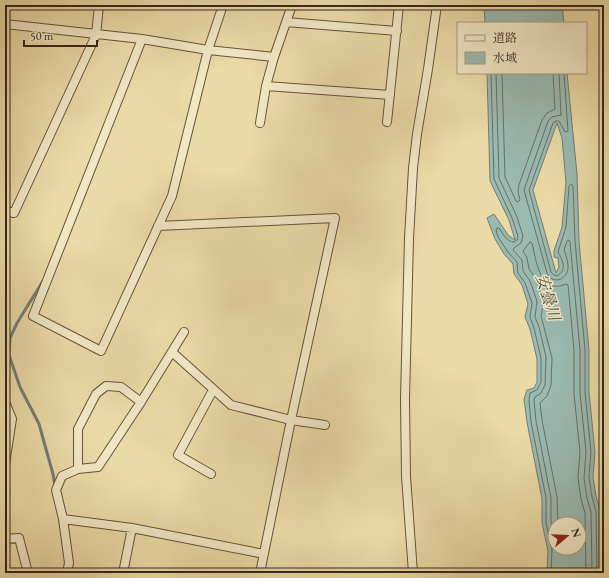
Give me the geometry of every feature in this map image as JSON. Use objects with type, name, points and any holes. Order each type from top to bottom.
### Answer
[{"type":"street","points":[[5,211],[14,213],[96,35],[99,5]]},
{"type":"street","points":[[142,40],[33,316],[101,351],[172,196],[208,50],[223,5]]},
{"type":"street","points":[[260,123],[266,86],[274,57],[292,5]]},
{"type":"street","points":[[387,122],[399,5]]},
{"type":"street","points":[[413,573],[406,476],[405,407],[409,238],[413,168],[417,134],[431,54],[437,5]]},
{"type":"street","points":[[286,22],[397,31]]},
{"type":"street","points":[[5,24],[274,57]]},
{"type":"street","points":[[266,86],[390,95]]},
{"type":"street","points":[[158,226],[335,218],[291,420],[260,573]]},
{"type":"street","points":[[67,573],[69,563],[63,519],[56,490],[62,476],[78,469],[98,467],[184,332]]},
{"type":"street","points":[[172,352],[230,405],[291,420],[325,425]]},
{"type":"street","points":[[78,469],[78,429],[96,394],[106,386],[121,387],[140,402]]},
{"type":"street","points":[[211,474],[178,455],[213,390]]},
{"type":"street","points":[[5,402],[12,419],[5,464]]},
{"type":"street","points":[[63,519],[132,528],[264,554]]},
{"type":"street","points":[[123,573],[132,528]]},
{"type":"street","points":[[5,539],[19,538],[28,573]]},
{"type":"water","points":[[484,5],[562,5],[564,22],[485,22]]},
{"type":"water","name":"安曇川","points":[[487,74],[567,74],[577,174],[579,241],[589,350],[589,392],[595,452],[593,477],[600,510],[601,573],[547,573],[548,556],[587,556],[587,516],[547,516],[547,546],[542,523],[542,499],[524,399],[527,390],[534,388],[537,382],[537,359],[530,329],[525,317],[528,304],[522,285],[514,274],[513,264],[504,254],[495,239],[487,218],[494,214],[508,235],[515,240],[509,220],[490,181]],"holes":[[[557,123],[562,138],[566,182],[562,227],[554,251],[554,257],[558,258],[559,267],[556,273],[533,190]]]},
{"type":"waterway","points":[[43,281],[17,323],[10,338],[9,355],[20,387],[39,424],[55,486]]}]
